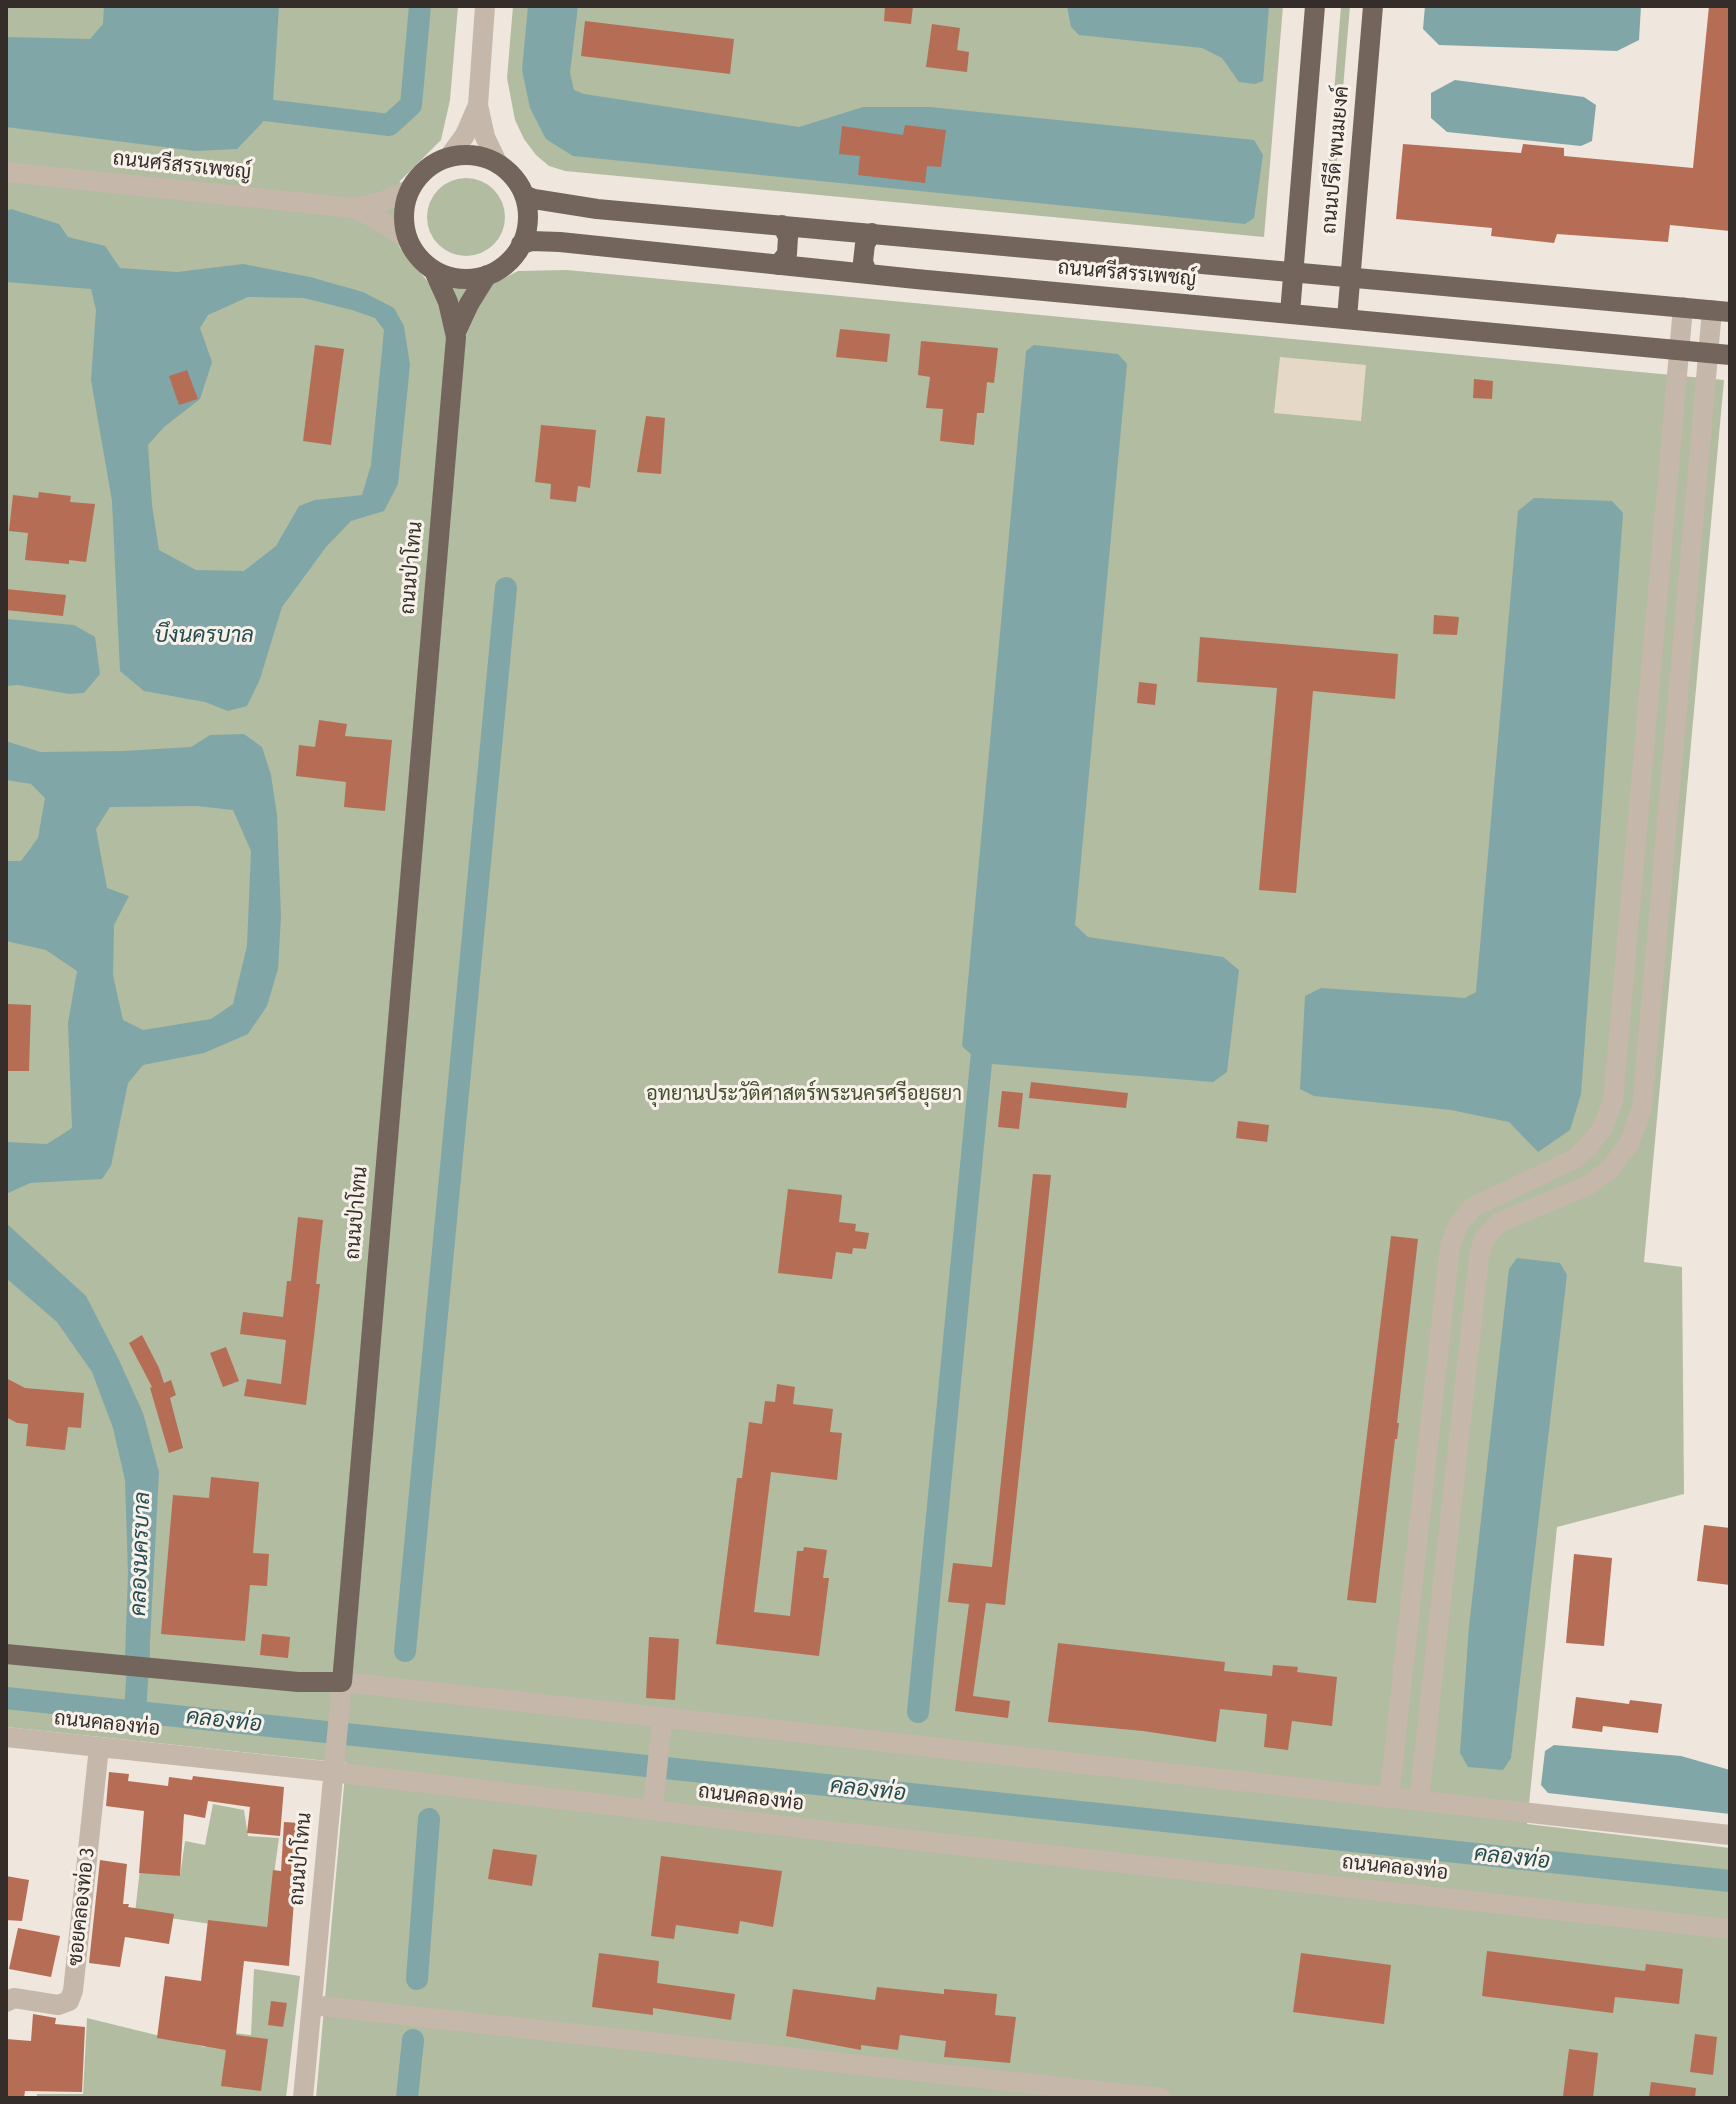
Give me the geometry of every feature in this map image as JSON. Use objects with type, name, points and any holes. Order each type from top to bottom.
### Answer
[{"type":"main road","name":"ถนนปรีดี พนมยงค์","points":[[1290,313],[1315,6]]},
{"type":"main road","name":"ถนนปรีดี พนมยงค์","points":[[1347,318],[1373,6]]},
{"type":"main road","points":[[474,155],[498,164],[517,182],[524,195],[526,228],[521,244],[509,260],[487,275],[460,279],[434,271],[408,240],[404,214],[411,189],[426,169],[449,157],[474,155]]},
{"type":"main road","name":"ถนนศรีสรรเพชญ์","points":[[524,195],[597,209],[1721,311]]},
{"type":"main road","points":[[778,265],[787,254],[788,237],[782,225]]},
{"type":"main road","points":[[868,274],[863,262],[865,244],[872,233]]},
{"type":"main road","name":"ถนนศรีสรรเพชญ์","points":[[521,244],[532,241],[560,242],[1730,355]]},
{"type":"main road","name":"ถนนป่าโทน","points":[[341,1692],[456,332],[448,302],[434,271]]},
{"type":"main road","name":"ถนนป่าโทน","points":[[456,332],[487,275]]},
{"type":"main road","points":[[6,1654],[298,1682],[341,1692]]},
{"type":"street","points":[[485,6],[478,105],[485,137],[498,164]]},
{"type":"street","points":[[449,157],[465,135],[478,105]]},
{"type":"street","name":"ถนนศรีสรรเพชญ์","points":[[6,172],[354,208],[384,201],[411,189]]},
{"type":"street","name":"ถนนศรีสรรเพชญ์","points":[[354,208],[408,240]]},
{"type":"street","points":[[1389,1798],[1450,1246],[1458,1225],[1473,1207],[1574,1159],[1588,1147],[1603,1127],[1613,1101],[1683,307]]},
{"type":"street","points":[[1419,1801],[1477,1271],[1484,1239],[1498,1223],[1589,1185],[1610,1169],[1630,1142],[1642,1107],[1709,352],[1721,311]]},
{"type":"street","points":[[341,1692],[1730,1835]]},
{"type":"street","name":"ถนนป่าโทน","points":[[303,2098],[341,1692]]},
{"type":"street","points":[[653,1804],[661,1726]]},
{"type":"street","name":"ถนนคลองท่อ","points":[[6,1737],[334,1767],[1730,1929]]},
{"type":"street","name":"ซอยคลองท่อ 3","points":[[6,2002],[14,1998],[58,2005],[69,2001],[73,1991],[99,1747]]},
{"type":"street","points":[[312,2005],[1161,2098]]},
{"type":"green space","name":"อุทยานประวัติศาสตร์พระนครศรีอยุธยา","points":[[6,6],[458,6],[450,100],[441,140],[400,181],[393,239],[429,283],[483,289],[518,271],[567,270],[1724,380],[1644,1262],[1682,1267],[1684,1494],[1557,1527],[1527,1824],[1730,1848],[1730,2098],[316,2098],[346,1763],[6,1727]]},
{"type":"green space","points":[[513,6],[1283,6],[1264,237],[565,171],[549,166],[536,155],[515,120],[507,78]]},
{"type":"green space","points":[[1341,6],[1350,6],[1331,230],[1327,233],[1323,229]]},
{"type":"green space","points":[[466,178],[481,181],[498,195],[505,217],[502,232],[488,249],[466,256],[451,253],[434,239],[427,217],[430,202],[444,185]]},
{"type":"green space","points":[[213,1804],[244,1810],[248,1836],[279,1838],[266,1932],[135,1913],[140,1869],[180,1876],[185,1841],[205,1845]]},
{"type":"green space","points":[[254,1969],[300,1976],[286,2098],[37,2098],[37,2094],[83,2094],[87,2018],[205,2047],[216,2031],[251,2035]]},
{"type":"shaded area","points":[[1280,357],[1366,365],[1361,421],[1274,413]]},
{"type":"water","points":[[104,6],[279,6],[273,101],[262,123],[237,149],[195,151],[6,127],[6,37],[90,39],[103,24]]},
{"type":"water","points":[[528,6],[578,6],[570,73],[574,90],[584,94],[799,127],[863,107],[930,107],[1254,140],[1263,155],[1254,218],[1245,224],[573,156],[546,139],[530,108],[522,70]]},
{"type":"water","points":[[1067,6],[1269,6],[1263,81],[1255,84],[1239,82],[1222,58],[1202,48],[1079,35],[1071,27]]},
{"type":"water","points":[[1425,6],[1641,6],[1639,40],[1617,51],[1439,45],[1423,29]]},
{"type":"water","points":[[1455,80],[1584,97],[1596,105],[1592,141],[1581,146],[1447,132],[1431,118],[1431,93]]},
{"type":"water","name":"บึงนครบาล","points":[[11,209],[59,224],[68,237],[105,246],[120,268],[177,272],[243,264],[310,277],[363,292],[394,308],[404,326],[410,365],[398,484],[384,511],[351,521],[326,547],[282,607],[260,679],[247,706],[228,711],[205,702],[144,691],[120,671],[112,501],[91,380],[96,310],[91,289],[6,282],[6,211]],"holes":[[[248,297],[304,298],[375,318],[384,330],[371,465],[362,495],[315,500],[299,506],[276,546],[244,571],[196,570],[159,550],[148,445],[164,427],[200,399],[212,362],[200,328],[208,315]]]},
{"type":"water","points":[[1034,345],[1118,354],[1127,364],[1075,925],[1088,937],[1223,957],[1239,970],[1227,1072],[1213,1082],[980,1063],[962,1046],[1026,351]]},
{"type":"water","points":[[1534,498],[1612,501],[1623,513],[1581,1094],[1570,1130],[1538,1152],[1509,1122],[1451,1110],[1314,1096],[1300,1089],[1305,996],[1321,988],[1465,998],[1476,992],[1518,511]]},
{"type":"water","name":"บึงนครบาล","points":[[6,619],[74,625],[95,637],[100,674],[84,693],[6,686]]},
{"type":"water","points":[[244,734],[262,747],[271,775],[277,815],[281,916],[278,969],[267,1006],[248,1034],[204,1053],[143,1065],[128,1083],[111,1166],[102,1179],[30,1183],[6,1194],[6,1142],[47,1144],[72,1128],[68,1023],[77,971],[46,950],[6,941],[6,861],[21,861],[38,838],[45,798],[31,784],[6,780],[6,741],[40,752],[123,751],[191,747],[210,735]],"holes":[[[197,806],[233,810],[251,851],[247,946],[233,1004],[211,1019],[143,1030],[123,1020],[113,975],[114,925],[129,896],[107,888],[96,829],[110,807]]]},
{"type":"water","points":[[6,1223],[86,1296],[143,1413],[159,1472],[149,1660],[125,1657],[128,1574],[125,1480],[113,1428],[92,1372],[57,1322],[6,1278]]},
{"type":"water","points":[[1517,1258],[1560,1263],[1567,1275],[1511,1758],[1503,1770],[1468,1767],[1460,1753],[1469,1627],[1509,1269]]},
{"type":"water","points":[[1554,1745],[1681,1756],[1730,1770],[1730,1814],[1548,1793],[1541,1785],[1545,1751]]},
{"type":"building","points":[[885,6],[913,6],[911,24],[884,21]]},
{"type":"building","points":[[1709,6],[1730,6],[1730,231],[1670,225],[1668,242],[1557,234],[1554,243],[1491,236],[1492,228],[1396,219],[1403,144],[1521,153],[1523,144],[1564,148],[1564,156],[1693,168]]},
{"type":"building","points":[[585,21],[734,39],[730,74],[581,56]]},
{"type":"building","points":[[932,24],[960,28],[957,50],[969,52],[967,72],[926,67]]},
{"type":"building","points":[[905,125],[946,130],[941,167],[927,166],[925,183],[858,175],[860,156],[839,154],[842,126],[903,135]]},
{"type":"building","points":[[840,329],[890,334],[887,362],[836,357]]},
{"type":"building","points":[[921,341],[998,348],[994,383],[987,382],[984,413],[977,413],[974,445],[940,441],[943,409],[926,408],[930,377],[918,375]]},
{"type":"building","points":[[315,345],[344,349],[331,445],[303,441]]},
{"type":"building","points":[[187,370],[198,399],[179,405],[169,376]]},
{"type":"building","points":[[1474,379],[1493,381],[1492,399],[1473,398]]},
{"type":"building","points":[[646,416],[665,418],[661,474],[637,472]]},
{"type":"building","points":[[541,425],[596,430],[590,488],[578,486],[576,502],[550,499],[551,484],[535,482]]},
{"type":"building","points":[[39,492],[71,496],[70,502],[95,504],[86,562],[69,560],[69,564],[25,560],[28,533],[9,531],[13,495],[38,498]]},
{"type":"building","points":[[6,589],[66,595],[63,616],[6,610]]},
{"type":"building","points":[[1434,615],[1459,617],[1457,635],[1433,634]]},
{"type":"building","points":[[1200,637],[1398,654],[1395,699],[1313,691],[1296,893],[1259,890],[1277,688],[1197,682]]},
{"type":"building","points":[[1139,682],[1157,684],[1155,705],[1137,703]]},
{"type":"building","points":[[319,720],[347,724],[345,736],[392,740],[385,811],[344,807],[346,782],[296,776],[299,745],[315,747]]},
{"type":"building","points":[[8,1004],[31,1005],[29,1071],[6,1071]]},
{"type":"building","points":[[1031,1082],[1128,1093],[1126,1108],[1029,1098]]},
{"type":"building","points":[[1002,1091],[1023,1093],[1019,1129],[998,1127]]},
{"type":"building","points":[[1238,1121],[1269,1125],[1267,1142],[1236,1138]]},
{"type":"building","points":[[1033,1174],[1051,1175],[1005,1605],[986,1603],[973,1696],[1010,1701],[1008,1718],[955,1711],[969,1604],[948,1602],[953,1563],[992,1567]]},
{"type":"building","points":[[788,1189],[842,1195],[839,1222],[856,1224],[855,1231],[869,1233],[866,1249],[853,1248],[852,1254],[836,1252],[832,1279],[778,1273]]},
{"type":"building","points":[[298,1217],[323,1220],[316,1284],[320,1284],[306,1405],[244,1396],[247,1379],[281,1384],[286,1340],[240,1334],[243,1312],[283,1317],[287,1281],[291,1281]]},
{"type":"building","points":[[1391,1236],[1418,1239],[1376,1603],[1347,1600]]},
{"type":"building","points":[[142,1335],[164,1383],[171,1380],[176,1395],[170,1398],[183,1448],[169,1453],[152,1387],[129,1343]]},
{"type":"building","points":[[226,1347],[239,1381],[223,1387],[210,1353]]},
{"type":"building","points":[[6,1378],[25,1388],[84,1393],[81,1428],[68,1427],[65,1450],[26,1446],[28,1424],[6,1417]]},
{"type":"building","points":[[777,1384],[795,1387],[793,1404],[833,1409],[830,1432],[842,1433],[837,1480],[771,1472],[754,1612],[790,1616],[797,1551],[803,1551],[804,1547],[827,1550],[823,1578],[829,1578],[819,1656],[716,1644],[737,1478],[742,1478],[749,1422],[762,1424],[765,1401],[775,1402]]},
{"type":"building","points":[[211,1477],[259,1482],[253,1553],[269,1554],[267,1586],[250,1585],[245,1641],[161,1634],[173,1495],[209,1498]]},
{"type":"building","points":[[1704,1525],[1730,1528],[1730,1585],[1697,1581]]},
{"type":"building","points":[[1574,1554],[1612,1558],[1604,1646],[1566,1643]]},
{"type":"building","points":[[262,1634],[290,1637],[288,1658],[260,1655]]},
{"type":"building","points":[[649,1637],[679,1639],[675,1700],[646,1698]]},
{"type":"building","points":[[1058,1643],[1225,1662],[1224,1671],[1272,1676],[1273,1665],[1298,1667],[1297,1672],[1337,1677],[1332,1726],[1292,1721],[1288,1750],[1264,1747],[1267,1714],[1220,1709],[1216,1742],[1048,1722]]},
{"type":"building","points":[[1576,1697],[1629,1704],[1630,1700],[1662,1704],[1658,1733],[1603,1726],[1602,1732],[1572,1728]]},
{"type":"building","points":[[109,1772],[129,1774],[128,1781],[168,1786],[169,1777],[192,1780],[193,1776],[284,1787],[280,1836],[247,1833],[250,1807],[208,1801],[205,1818],[184,1814],[180,1876],[139,1873],[144,1811],[106,1806]]},
{"type":"building","points":[[284,1822],[300,1823],[289,1966],[244,1961],[236,2035],[268,2039],[261,2091],[221,2086],[226,2050],[157,2038],[165,1976],[201,1981],[208,1920],[267,1927],[273,1870],[281,1871]]},
{"type":"building","points":[[493,1849],[537,1855],[532,1886],[488,1879]]},
{"type":"building","points":[[661,1856],[782,1871],[773,1927],[740,1921],[738,1934],[676,1925],[674,1939],[651,1936]]},
{"type":"building","points":[[100,1860],[127,1864],[123,1904],[174,1914],[169,1944],[125,1937],[120,1967],[89,1963]]},
{"type":"building","points":[[6,1876],[29,1880],[22,1921],[6,1920]]},
{"type":"building","points":[[18,1928],[60,1936],[51,1977],[9,1969]]},
{"type":"building","points":[[1487,1951],[1645,1971],[1646,1964],[1683,1969],[1679,2004],[1615,1997],[1613,2013],[1482,1996]]},
{"type":"building","points":[[599,1953],[659,1961],[657,1983],[735,1994],[731,2020],[653,2008],[653,2015],[592,2007]]},
{"type":"building","points":[[1301,1953],[1391,1965],[1384,2024],[1293,2012]]},
{"type":"building","points":[[877,1987],[944,1994],[944,1989],[997,1994],[995,2015],[1016,2017],[1010,2063],[944,2057],[946,2041],[900,2035],[898,2050],[861,2045],[861,2050],[786,2036],[793,1989],[875,2000]]},
{"type":"building","points":[[271,2001],[287,2003],[283,2027],[268,2025]]},
{"type":"building","points":[[33,2014],[56,2018],[55,2024],[85,2027],[82,2092],[25,2091],[24,2098],[6,2098],[6,2039],[31,2041]]},
{"type":"building","points":[[1695,2034],[1717,2037],[1713,2075],[1690,2072]]},
{"type":"building","points":[[1569,2049],[1598,2053],[1593,2098],[1563,2096]]},
{"type":"building","points":[[1651,2082],[1696,2088],[1695,2098],[1649,2098]]},
{"type":"waterway","points":[[240,107],[389,125],[411,105],[420,6]]},
{"type":"waterway","points":[[405,1651],[506,588]]},
{"type":"waterway","points":[[918,1712],[983,1042],[987,1037]]},
{"type":"waterway","name":"คลองนครบาล","points":[[135,1712],[139,1649]]},
{"type":"waterway","name":"คลองท่อ","points":[[6,1698],[1730,1881]]},
{"type":"waterway","points":[[417,1979],[429,1819]]},
{"type":"waterway","points":[[407,2098],[413,2040]]}]
